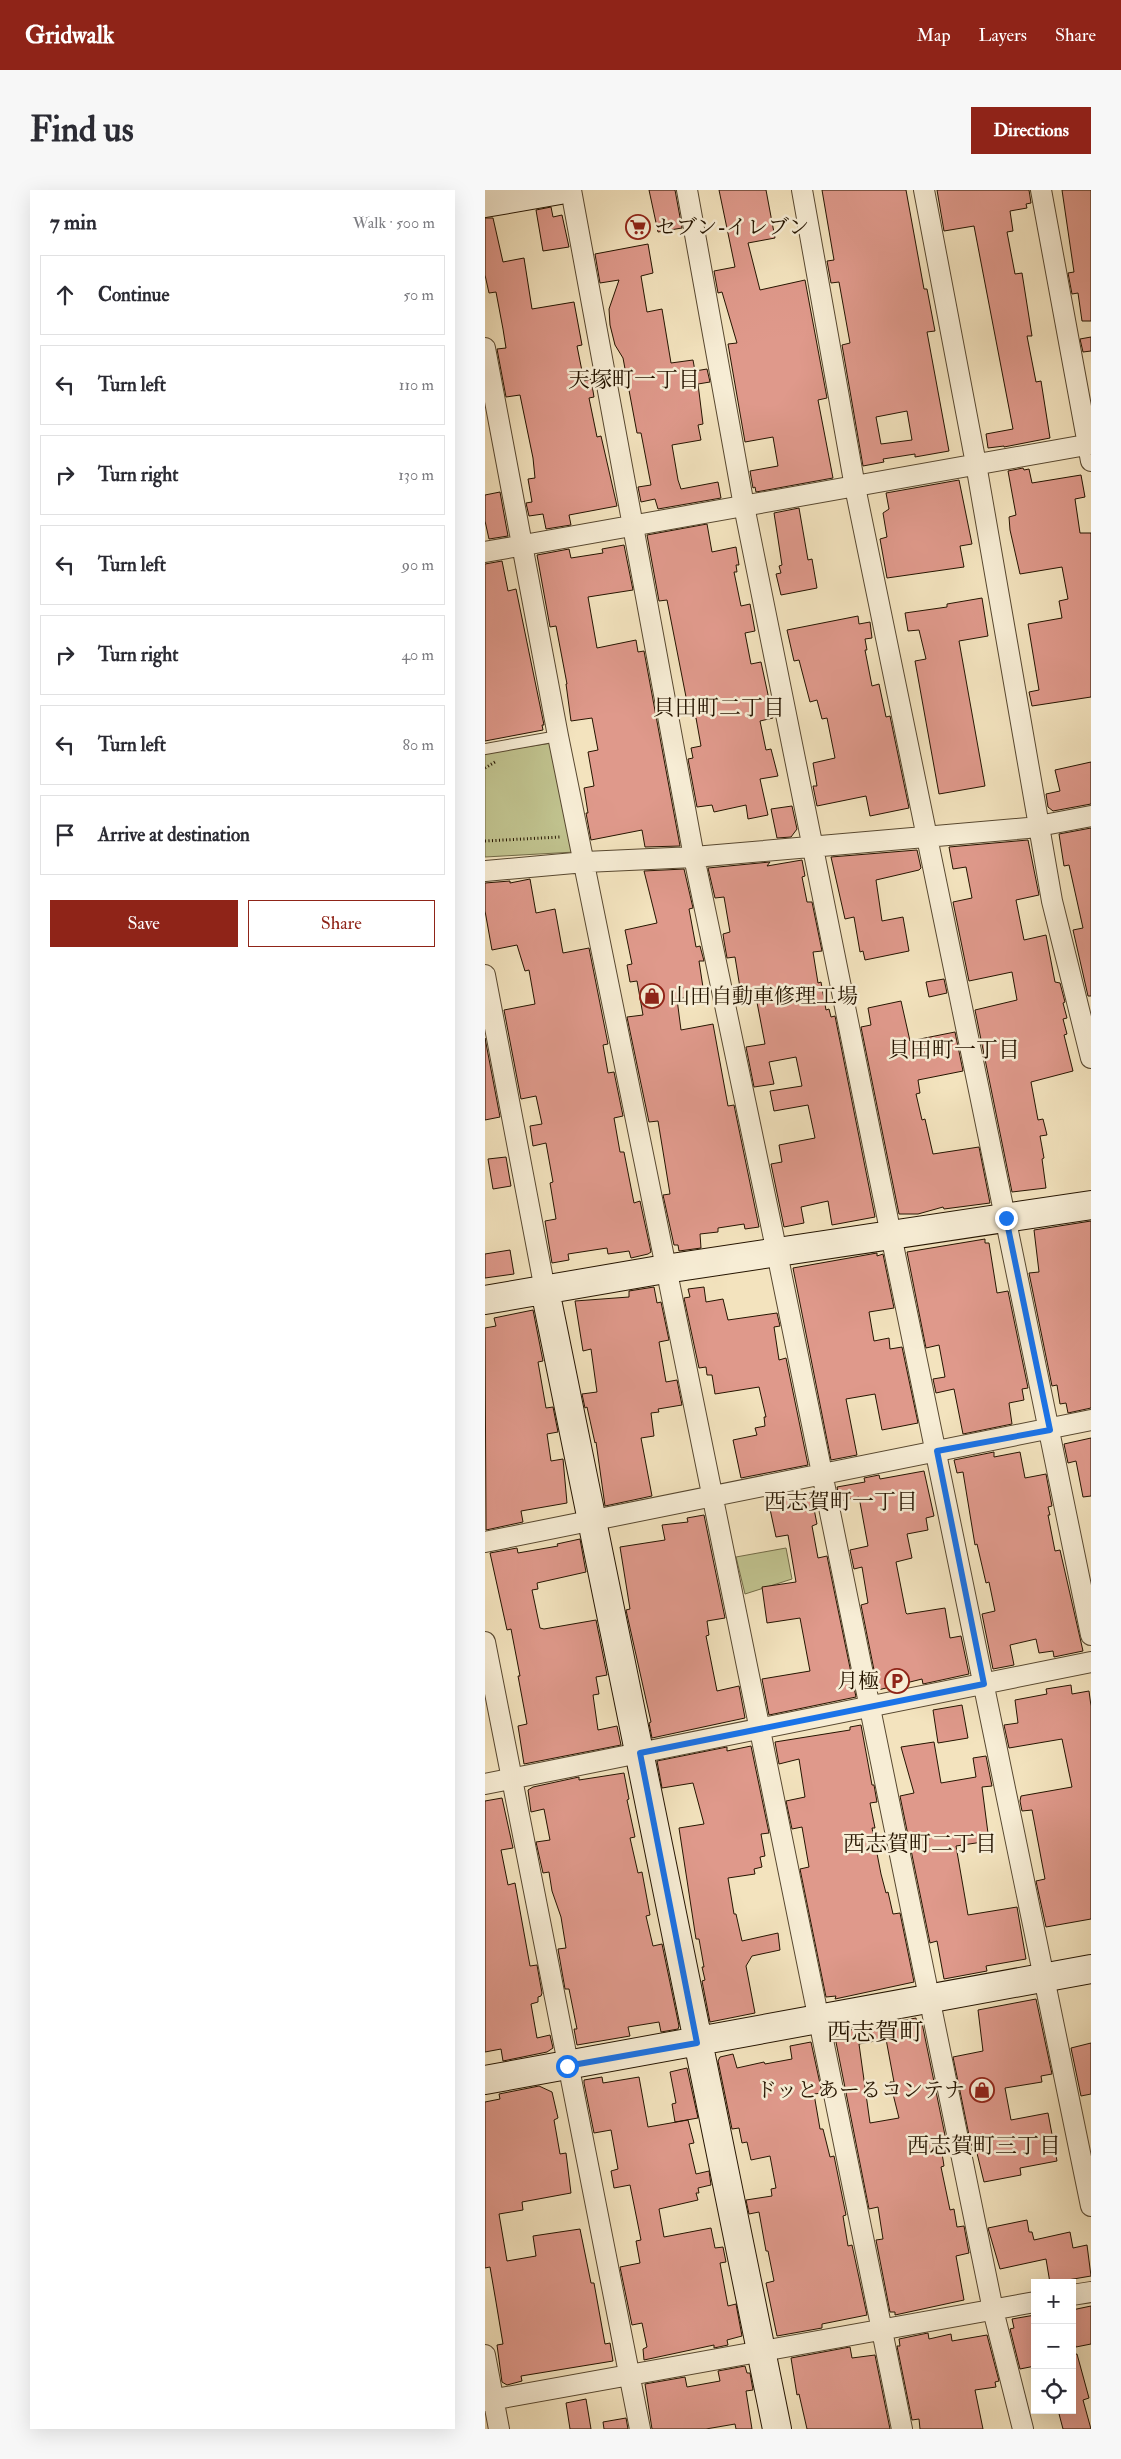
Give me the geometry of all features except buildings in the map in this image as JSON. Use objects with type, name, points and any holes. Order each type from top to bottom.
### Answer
[{"type":"street","points":[[485,203],[560,190]]},
{"type":"street","points":[[571,190],[694,857],[993,2310],[1023,2429]]},
{"type":"street","points":[[687,190],[744,506],[891,1235],[1091,2206]]},
{"type":"street","points":[[803,190],[855,487],[1091,1635]]},
{"type":"street","points":[[924,190],[1041,825],[1052,901],[1089,1037],[1091,1058]]},
{"type":"street","points":[[485,552],[976,464],[1090,450],[1041,190]]},
{"type":"street","points":[[485,348],[558,736],[585,862],[665,1270],[713,1496],[902,2429]]},
{"type":"street","points":[[485,871],[585,862],[694,857],[1028,828],[1091,816]]},
{"type":"street","points":[[485,975],[545,1290],[777,2429]]},
{"type":"street","points":[[485,1300],[665,1270],[1091,1205]]},
{"type":"street","points":[[485,1542],[1050,1430],[1091,1420]]},
{"type":"street","points":[[485,1642],[640,2429]]},
{"type":"street","points":[[485,1784],[1091,1662]]},
{"type":"street","points":[[485,2080],[697,2043],[1091,1969]]},
{"type":"street","points":[[1076,2295],[1091,2292]]},
{"type":"street","points":[[489,2400],[1031,2303]]},
{"type":"street","points":[[485,2354],[489,2400],[499,2429]]},
{"type":"lane","points":[[485,748],[558,736]]},
{"type":"path","points":[[485,768],[500,760]]},
{"type":"path","points":[[485,841],[561,837],[560,829]]},
{"type":"green space","points":[[552,743],[575,852],[485,857],[485,753]]},
{"type":"green space","points":[[786,1548],[792,1579],[745,1594],[736,1557]]},
{"type":"place","name":"セブン-イレブン","points":[[638,227]]},
{"type":"place","name":"山田自動車修理工場","points":[[652,996]]},
{"type":"place","name":"月極","points":[[897,1681]]},
{"type":"place","name":"ドッとあーるコンテナ","points":[[982,2090]]},
{"type":"district","name":"天塚町一丁目","points":[[634,379]]},
{"type":"district","name":"貝田町二丁目","points":[[719,707]]},
{"type":"district","name":"貝田町一丁目","points":[[954,1049]]},
{"type":"district","name":"西志賀町一丁目","points":[[841,1501]]},
{"type":"district","name":"西志賀町二丁目","points":[[920,1843]]},
{"type":"district","name":"西志賀町","points":[[875,2032]]},
{"type":"district","name":"西志賀町三丁目","points":[[984,2145]]},
{"type":"route","points":[[567,2066],[697,2043],[640,1753],[984,1684],[937,1451],[1050,1430],[1006,1218]]}]
